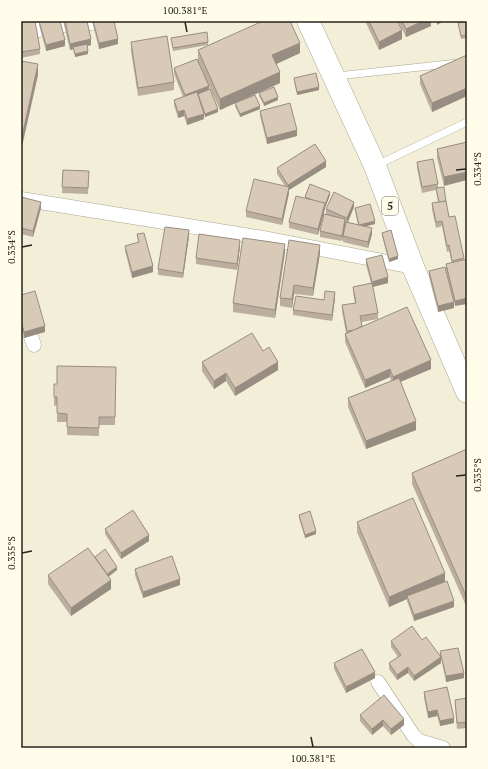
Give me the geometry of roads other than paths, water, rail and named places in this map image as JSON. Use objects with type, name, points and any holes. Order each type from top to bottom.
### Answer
[{"type":"highway","name":"5","points":[[308,21],[375,166],[413,267],[467,392]]},
{"type":"street","points":[[21,33],[58,24],[101,22]]},
{"type":"street","points":[[21,199],[268,239],[413,267]]},
{"type":"street","points":[[21,312],[34,345]]},
{"type":"street","points":[[378,682],[413,735],[420,741],[444,748]]},
{"type":"lane","points":[[333,76],[467,62]]},
{"type":"lane","points":[[375,166],[467,122]]}]
